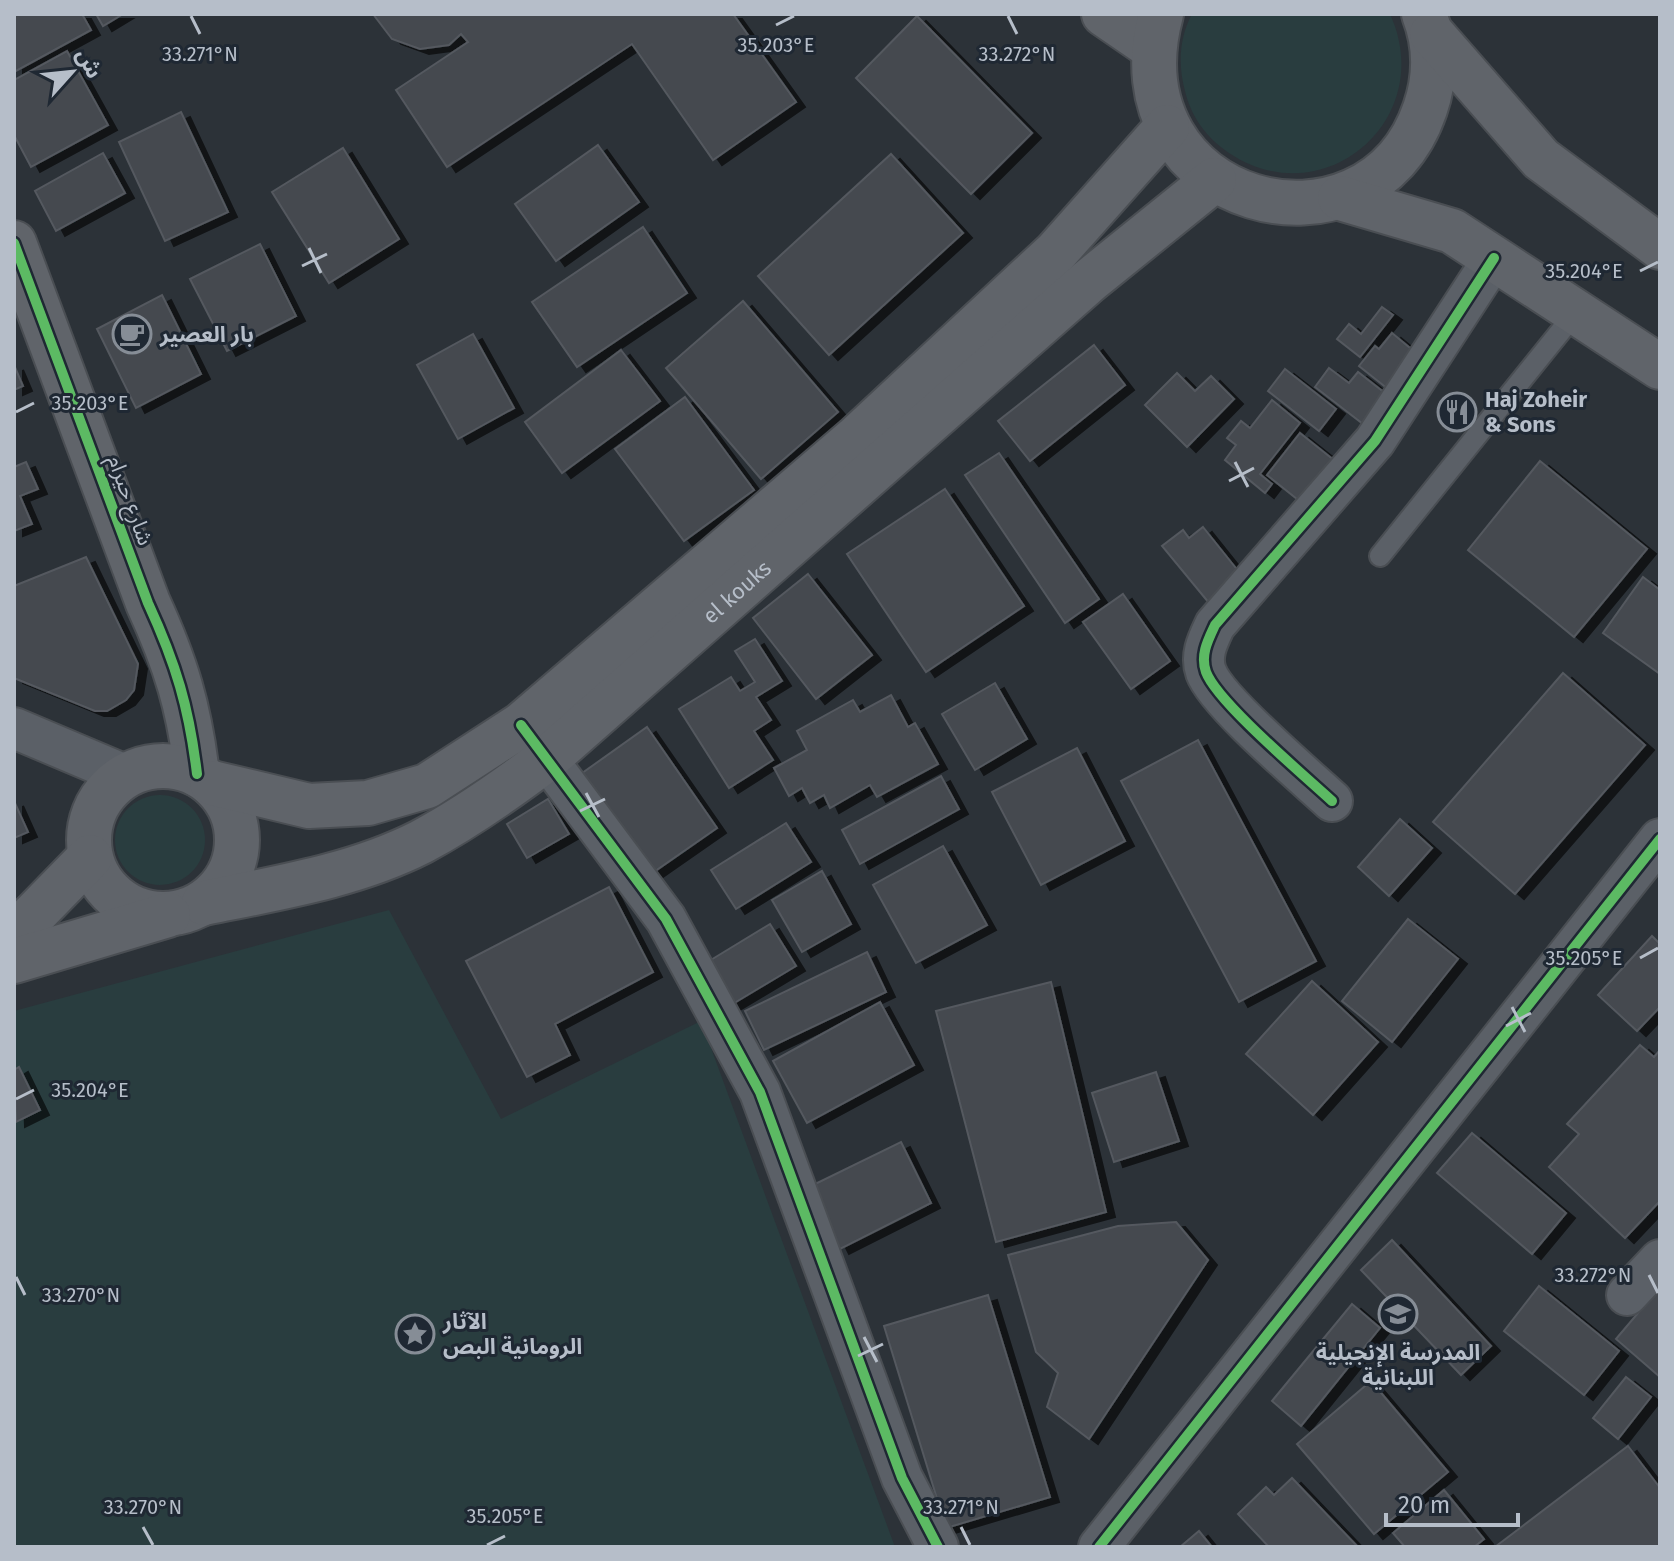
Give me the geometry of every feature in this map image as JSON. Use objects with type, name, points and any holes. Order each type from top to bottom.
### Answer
[{"type":"main road","points":[[1104,14],[1157,30],[1154,88],[1167,127],[1187,156],[1214,180],[1275,204],[1340,198],[1452,231],[1660,367]]},
{"type":"main road","points":[[1340,198],[1385,172],[1417,133],[1433,85],[1428,24]]},
{"type":"main road","points":[[1428,24],[1541,159],[1660,247]]},
{"type":"main road","name":"el kouks","points":[[205,778],[309,806],[368,803],[427,786],[521,725],[855,439],[1056,252],[1167,127]]},
{"type":"main road","name":"el kouks","points":[[14,961],[186,909],[321,879],[418,843],[490,802],[548,758],[1089,281],[1214,180]]},
{"type":"main road","name":"شارع حيرام","points":[[14,243],[148,603],[173,659],[205,778]]},
{"type":"main road","points":[[149,766],[174,766],[205,778],[229,805],[237,831],[236,858],[224,884],[186,909],[142,912],[118,900],[100,881],[90,857],[89,825],[101,796],[125,775],[149,766]]},
{"type":"main road","points":[[14,935],[90,857]]},
{"type":"street","points":[[1332,801],[1228,702],[1207,673],[1204,649],[1215,625],[1375,441],[1494,258]]},
{"type":"street","points":[[521,725],[666,919],[760,1092],[902,1478],[938,1547]]},
{"type":"street","points":[[14,728],[125,775]]},
{"type":"street","points":[[1099,1547],[1660,839]]},
{"type":"street","points":[[1627,1295],[1660,1260]]},
{"type":"lane","points":[[1380,556],[1577,311]]},
{"type":"green space","points":[[1192,14],[1390,14],[1401,52],[1399,89],[1385,121],[1364,146],[1335,165],[1301,173],[1265,170],[1229,153],[1201,126],[1191,110],[1185,91],[1181,52],[1184,32]]},
{"type":"green space","points":[[160,795],[177,799],[192,808],[201,823],[205,840],[201,857],[192,872],[177,881],[160,885],[143,881],[128,872],[119,857],[115,840],[119,823],[128,808],[143,799]]},
{"type":"green space","name":"الآثار الرومانية البص","points":[[389,910],[501,1119],[701,1021],[895,1547],[14,1547],[14,1011]]},
{"type":"building","points":[[14,14],[82,14],[91,30],[14,72]]},
{"type":"building","points":[[96,14],[123,14],[103,26]]},
{"type":"building","points":[[373,14],[733,14],[796,102],[713,160],[632,44],[447,167],[396,90],[468,42],[461,34],[449,45],[420,49],[392,39]]},
{"type":"building","points":[[917,16],[1032,133],[971,194],[856,78]]},
{"type":"building","points":[[67,51],[108,125],[31,167],[14,135],[14,80]]},
{"type":"building","points":[[181,112],[228,212],[165,241],[119,142]]},
{"type":"building","points":[[598,145],[639,202],[556,261],[515,204]]},
{"type":"building","points":[[343,148],[399,239],[329,283],[272,192]]},
{"type":"building","points":[[103,153],[125,193],[56,231],[35,191]]},
{"type":"building","points":[[891,154],[963,233],[829,355],[758,276]]},
{"type":"building","points":[[643,227],[687,293],[577,367],[532,302]]},
{"type":"building","points":[[260,244],[296,316],[227,351],[190,279]]},
{"type":"building","points":[[162,295],[201,374],[136,408],[97,329]]},
{"type":"building","points":[[743,301],[838,412],[761,479],[666,368]]},
{"type":"building","points":[[1382,307],[1393,315],[1360,357],[1337,339],[1349,324],[1361,334]]},
{"type":"building","points":[[1392,333],[1416,353],[1388,389],[1359,366],[1375,346],[1379,349]]},
{"type":"building","points":[[473,334],[514,408],[458,439],[417,365]]},
{"type":"building","points":[[1094,345],[1125,385],[1030,461],[998,421]]},
{"type":"building","points":[[621,350],[660,401],[562,473],[525,422]]},
{"type":"building","points":[[14,365],[23,386],[14,390]]},
{"type":"building","points":[[1329,368],[1349,383],[1358,372],[1390,397],[1367,427],[1315,387]]},
{"type":"building","points":[[1285,369],[1336,409],[1319,431],[1268,391]]},
{"type":"building","points":[[1177,373],[1195,391],[1211,376],[1234,399],[1187,447],[1145,405]]},
{"type":"building","points":[[685,397],[754,490],[684,541],[615,449]]},
{"type":"building","points":[[1272,400],[1300,423],[1260,474],[1272,484],[1265,493],[1225,460],[1236,445],[1227,438],[1241,421],[1250,428]]},
{"type":"building","points":[[1300,433],[1340,465],[1307,507],[1267,475]]},
{"type":"building","points":[[999,453],[1099,599],[1065,623],[965,475]]},
{"type":"building","points":[[1540,461],[1647,549],[1574,637],[1468,550]]},
{"type":"building","points":[[26,462],[38,489],[20,496],[32,524],[14,531],[14,467]]},
{"type":"building","points":[[945,489],[1024,606],[926,672],[847,554]]},
{"type":"building","points":[[1203,527],[1247,582],[1214,609],[1162,546],[1183,530],[1189,538]]},
{"type":"building","points":[[86,557],[138,664],[134,690],[126,700],[107,711],[95,711],[14,678],[14,586]]},
{"type":"building","points":[[808,574],[872,655],[816,699],[753,618]]},
{"type":"building","points":[[1643,577],[1660,590],[1660,674],[1603,633]]},
{"type":"building","points":[[1123,594],[1170,661],[1131,689],[1083,622]]},
{"type":"building","points":[[755,639],[782,681],[756,697],[771,720],[754,731],[773,760],[729,788],[679,709],[731,677],[740,691],[755,682],[735,651]]},
{"type":"building","points":[[1563,673],[1645,745],[1515,894],[1433,822]]},
{"type":"building","points":[[995,683],[1027,739],[975,770],[942,714]]},
{"type":"building","points":[[891,695],[908,727],[915,723],[938,764],[877,797],[870,785],[830,808],[824,795],[810,803],[802,788],[789,796],[774,768],[807,750],[797,731],[853,700],[860,712]]},
{"type":"building","points":[[647,727],[717,828],[648,876],[578,776]]},
{"type":"building","points":[[1198,740],[1316,961],[1239,1002],[1121,781]]},
{"type":"building","points":[[1077,748],[1125,841],[1041,885],[992,792]]},
{"type":"building","points":[[941,776],[959,809],[860,864],[842,830]]},
{"type":"building","points":[[548,799],[569,834],[527,858],[507,824]]},
{"type":"building","points":[[14,801],[28,832],[14,838]]},
{"type":"building","points":[[1400,819],[1432,848],[1389,896],[1358,867]]},
{"type":"building","points":[[786,823],[811,862],[736,909],[711,870]]},
{"type":"building","points":[[943,846],[987,925],[916,963],[873,885]]},
{"type":"building","points":[[822,871],[851,924],[802,952],[772,900]]},
{"type":"building","points":[[609,887],[653,972],[555,1024],[570,1055],[527,1077],[466,961]]},
{"type":"building","points":[[1408,919],[1458,959],[1392,1042],[1342,1001]]},
{"type":"building","points":[[770,924],[796,966],[726,1008],[701,966]]},
{"type":"building","points":[[1652,936],[1660,944],[1660,1007],[1637,1031],[1598,995]]},
{"type":"building","points":[[867,952],[886,992],[764,1050],[745,1011]]},
{"type":"building","points":[[1312,981],[1378,1042],[1313,1115],[1246,1054]]},
{"type":"building","points":[[1051,982],[1106,1212],[996,1242],[936,1011]]},
{"type":"building","points":[[880,1002],[914,1065],[807,1123],[773,1061]]},
{"type":"building","points":[[1640,1045],[1654,1057],[1660,1050],[1660,1201],[1625,1238],[1549,1167],[1579,1134],[1567,1124]]},
{"type":"building","points":[[19,1067],[40,1110],[16,1122],[14,1070]]},
{"type":"building","points":[[1156,1072],[1179,1141],[1114,1162],[1092,1093]]},
{"type":"building","points":[[1472,1133],[1566,1213],[1532,1254],[1437,1173]]},
{"type":"building","points":[[901,1142],[931,1203],[840,1249],[809,1187]]},
{"type":"building","points":[[1176,1222],[1208,1260],[1089,1439],[1047,1407],[1058,1373],[1036,1352],[1008,1255],[1118,1226]]},
{"type":"building","points":[[1392,1240],[1491,1346],[1461,1375],[1361,1270]]},
{"type":"building","points":[[1539,1286],[1619,1351],[1584,1395],[1504,1331]]},
{"type":"building","points":[[1660,1287],[1660,1377],[1616,1339]]},
{"type":"building","points":[[988,1295],[1050,1497],[946,1528],[884,1326]]},
{"type":"building","points":[[1352,1304],[1380,1328],[1301,1426],[1272,1401]]},
{"type":"building","points":[[1626,1377],[1651,1397],[1618,1439],[1593,1418]]},
{"type":"building","points":[[1371,1381],[1448,1472],[1374,1534],[1297,1444]]},
{"type":"building","points":[[1628,1446],[1660,1488],[1660,1547],[1495,1547]]},
{"type":"building","points":[[1292,1478],[1358,1547],[1269,1547],[1238,1514],[1266,1487],[1274,1495]]},
{"type":"building","points":[[1444,1490],[1484,1539],[1474,1547],[1405,1547],[1393,1533]]},
{"type":"building","points":[[1199,1531],[1212,1547],[1180,1547]]},
{"type":"cycle path","points":[[14,243],[174,666],[190,728],[197,774]]},
{"type":"cycle path","points":[[1332,801],[1263,738],[1213,685],[1206,672],[1206,648],[1215,625],[1375,441],[1494,258]]},
{"type":"cycle path","points":[[521,725],[666,919],[760,1092],[902,1478],[938,1547]]},
{"type":"cycle path","points":[[1099,1547],[1660,839]]},
{"type":"place","name":"بار العصير","points":[[132,334]]},
{"type":"place","name":"Haj Zoheir & Sons","points":[[1457,412]]},
{"type":"place","name":"المدرسة الإنجيلية اللبنانية","points":[[1398,1314]]},
{"type":"place","name":"الآثار الرومانية البص","points":[[415,1334]]}]
